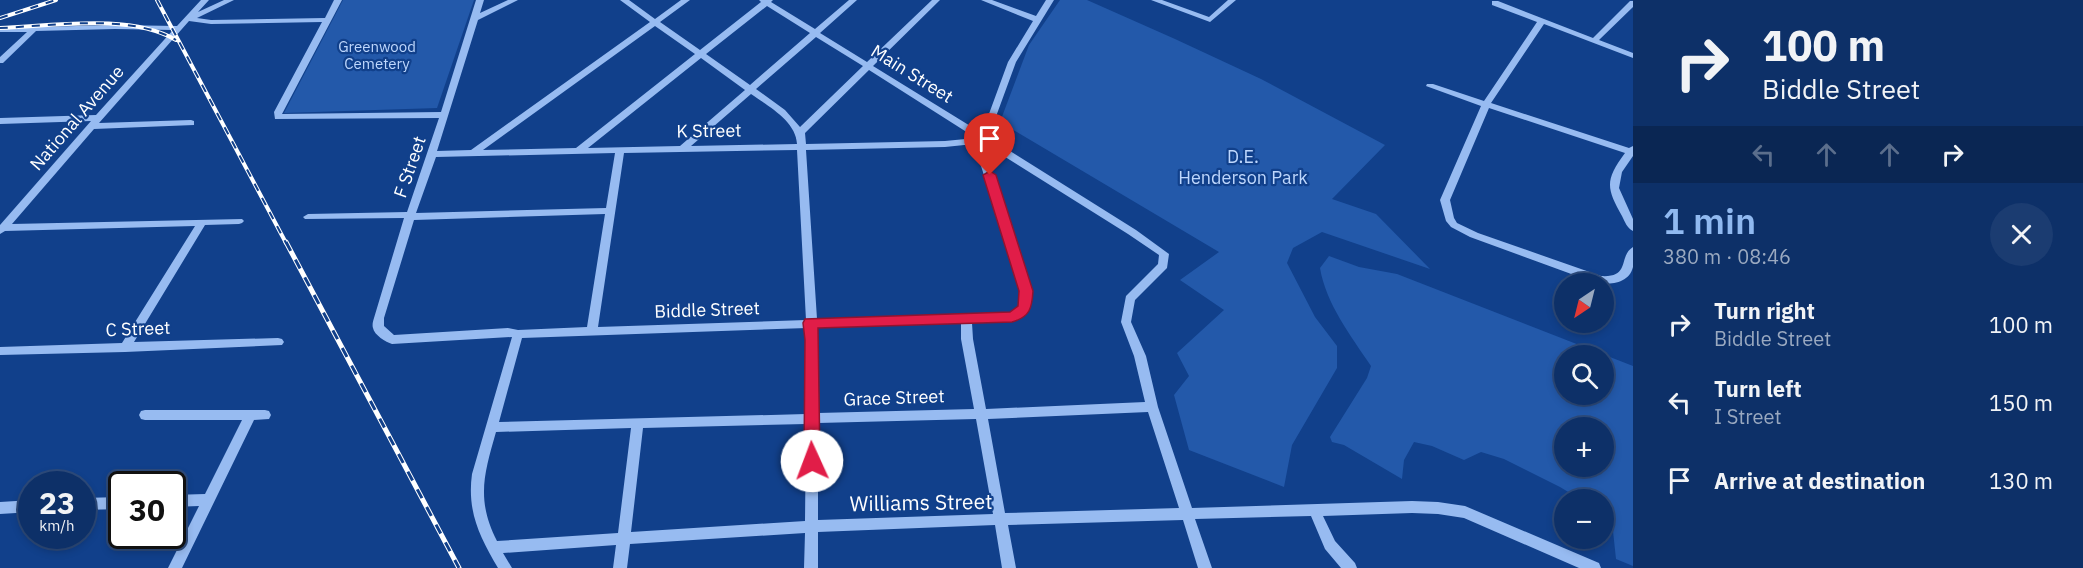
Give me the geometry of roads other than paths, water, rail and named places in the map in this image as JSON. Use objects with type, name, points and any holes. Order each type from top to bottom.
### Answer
[{"type":"street","name":"National Avenue","points":[[1,230],[205,0]]},
{"type":"street","points":[[188,19],[230,0]]},
{"type":"street","points":[[338,0],[278,112],[278,117],[445,115]]},
{"type":"street","name":"F Street","points":[[392,340],[378,328],[379,318],[480,0]]},
{"type":"street","points":[[474,19],[514,0]]},
{"type":"street","points":[[624,0],[788,117],[800,132],[811,281],[810,323],[813,340],[810,419],[811,568]]},
{"type":"street","points":[[473,153],[686,0]]},
{"type":"street","points":[[683,148],[853,0]]},
{"type":"street","points":[[800,132],[936,0]]},
{"type":"street","points":[[985,0],[1036,20]]},
{"type":"street","points":[[982,139],[1012,62],[1050,0]]},
{"type":"street","points":[[1155,0],[1210,20],[1232,0]]},
{"type":"street","points":[[578,151],[700,56],[766,1]]},
{"type":"street","name":"Main Street","points":[[766,1],[1164,254],[1162,266],[1130,298],[1127,309],[1126,322],[1140,356],[1152,407]]},
{"type":"street","points":[[1495,3],[1633,56]]},
{"type":"street","points":[[1594,41],[1633,3]]},
{"type":"street","points":[[188,19],[211,22],[327,21]]},
{"type":"street","points":[[1542,21],[1486,104],[1445,200],[1449,219],[1460,228],[1510,249],[1585,276],[1607,281],[1621,277],[1628,271],[1633,251]]},
{"type":"street","points":[[0,30],[179,28]]},
{"type":"street","points":[[0,61],[34,29]]},
{"type":"street","points":[[1430,86],[1632,151],[1619,167],[1613,186],[1614,194],[1633,228]]},
{"type":"street","points":[[0,121],[191,123]]},
{"type":"street","name":"K Street","points":[[432,154],[945,144],[982,139]]},
{"type":"street","name":"Biddle Street","points":[[392,340],[481,333],[518,334],[1012,317],[1022,312],[1027,301],[1026,291],[982,139]]},
{"type":"street","points":[[592,330],[620,150]]},
{"type":"street","points":[[308,217],[610,211]]},
{"type":"street","points":[[1,230],[239,221]]},
{"type":"street","points":[[125,348],[202,222]]},
{"type":"street","points":[[966,318],[967,339],[1009,568]]},
{"type":"street","points":[[505,568],[481,526],[476,495],[478,474],[518,334]]},
{"type":"street","name":"C Street","points":[[0,351],[278,342]]},
{"type":"street","points":[[1152,407],[1205,568]]},
{"type":"street","name":"Grace Street","points":[[492,427],[982,414],[1152,407]]},
{"type":"street","points":[[145,415],[258,415],[208,500],[175,568]]},
{"type":"street","points":[[620,568],[638,423]]},
{"type":"street","points":[[186,501],[208,500]]},
{"type":"street","points":[[0,508],[18,507]]},
{"type":"street","name":"Williams Street","points":[[493,547],[810,526],[1412,507],[1451,509],[1479,517],[1594,568]]},
{"type":"street","points":[[1315,511],[1330,545],[1350,568]]},
{"type":"railway","points":[[0,18],[56,0]]},
{"type":"railway","points":[[157,0],[286,243]]},
{"type":"railway","points":[[0,28],[90,23],[114,24],[136,26],[176,40]]},
{"type":"railway","points":[[286,242],[459,568]]},
{"type":"park label","name":"Greenwood Cemetery","points":[[377,56]]},
{"type":"park label","name":"D.E. Henderson Park","points":[[1243,167]]}]
